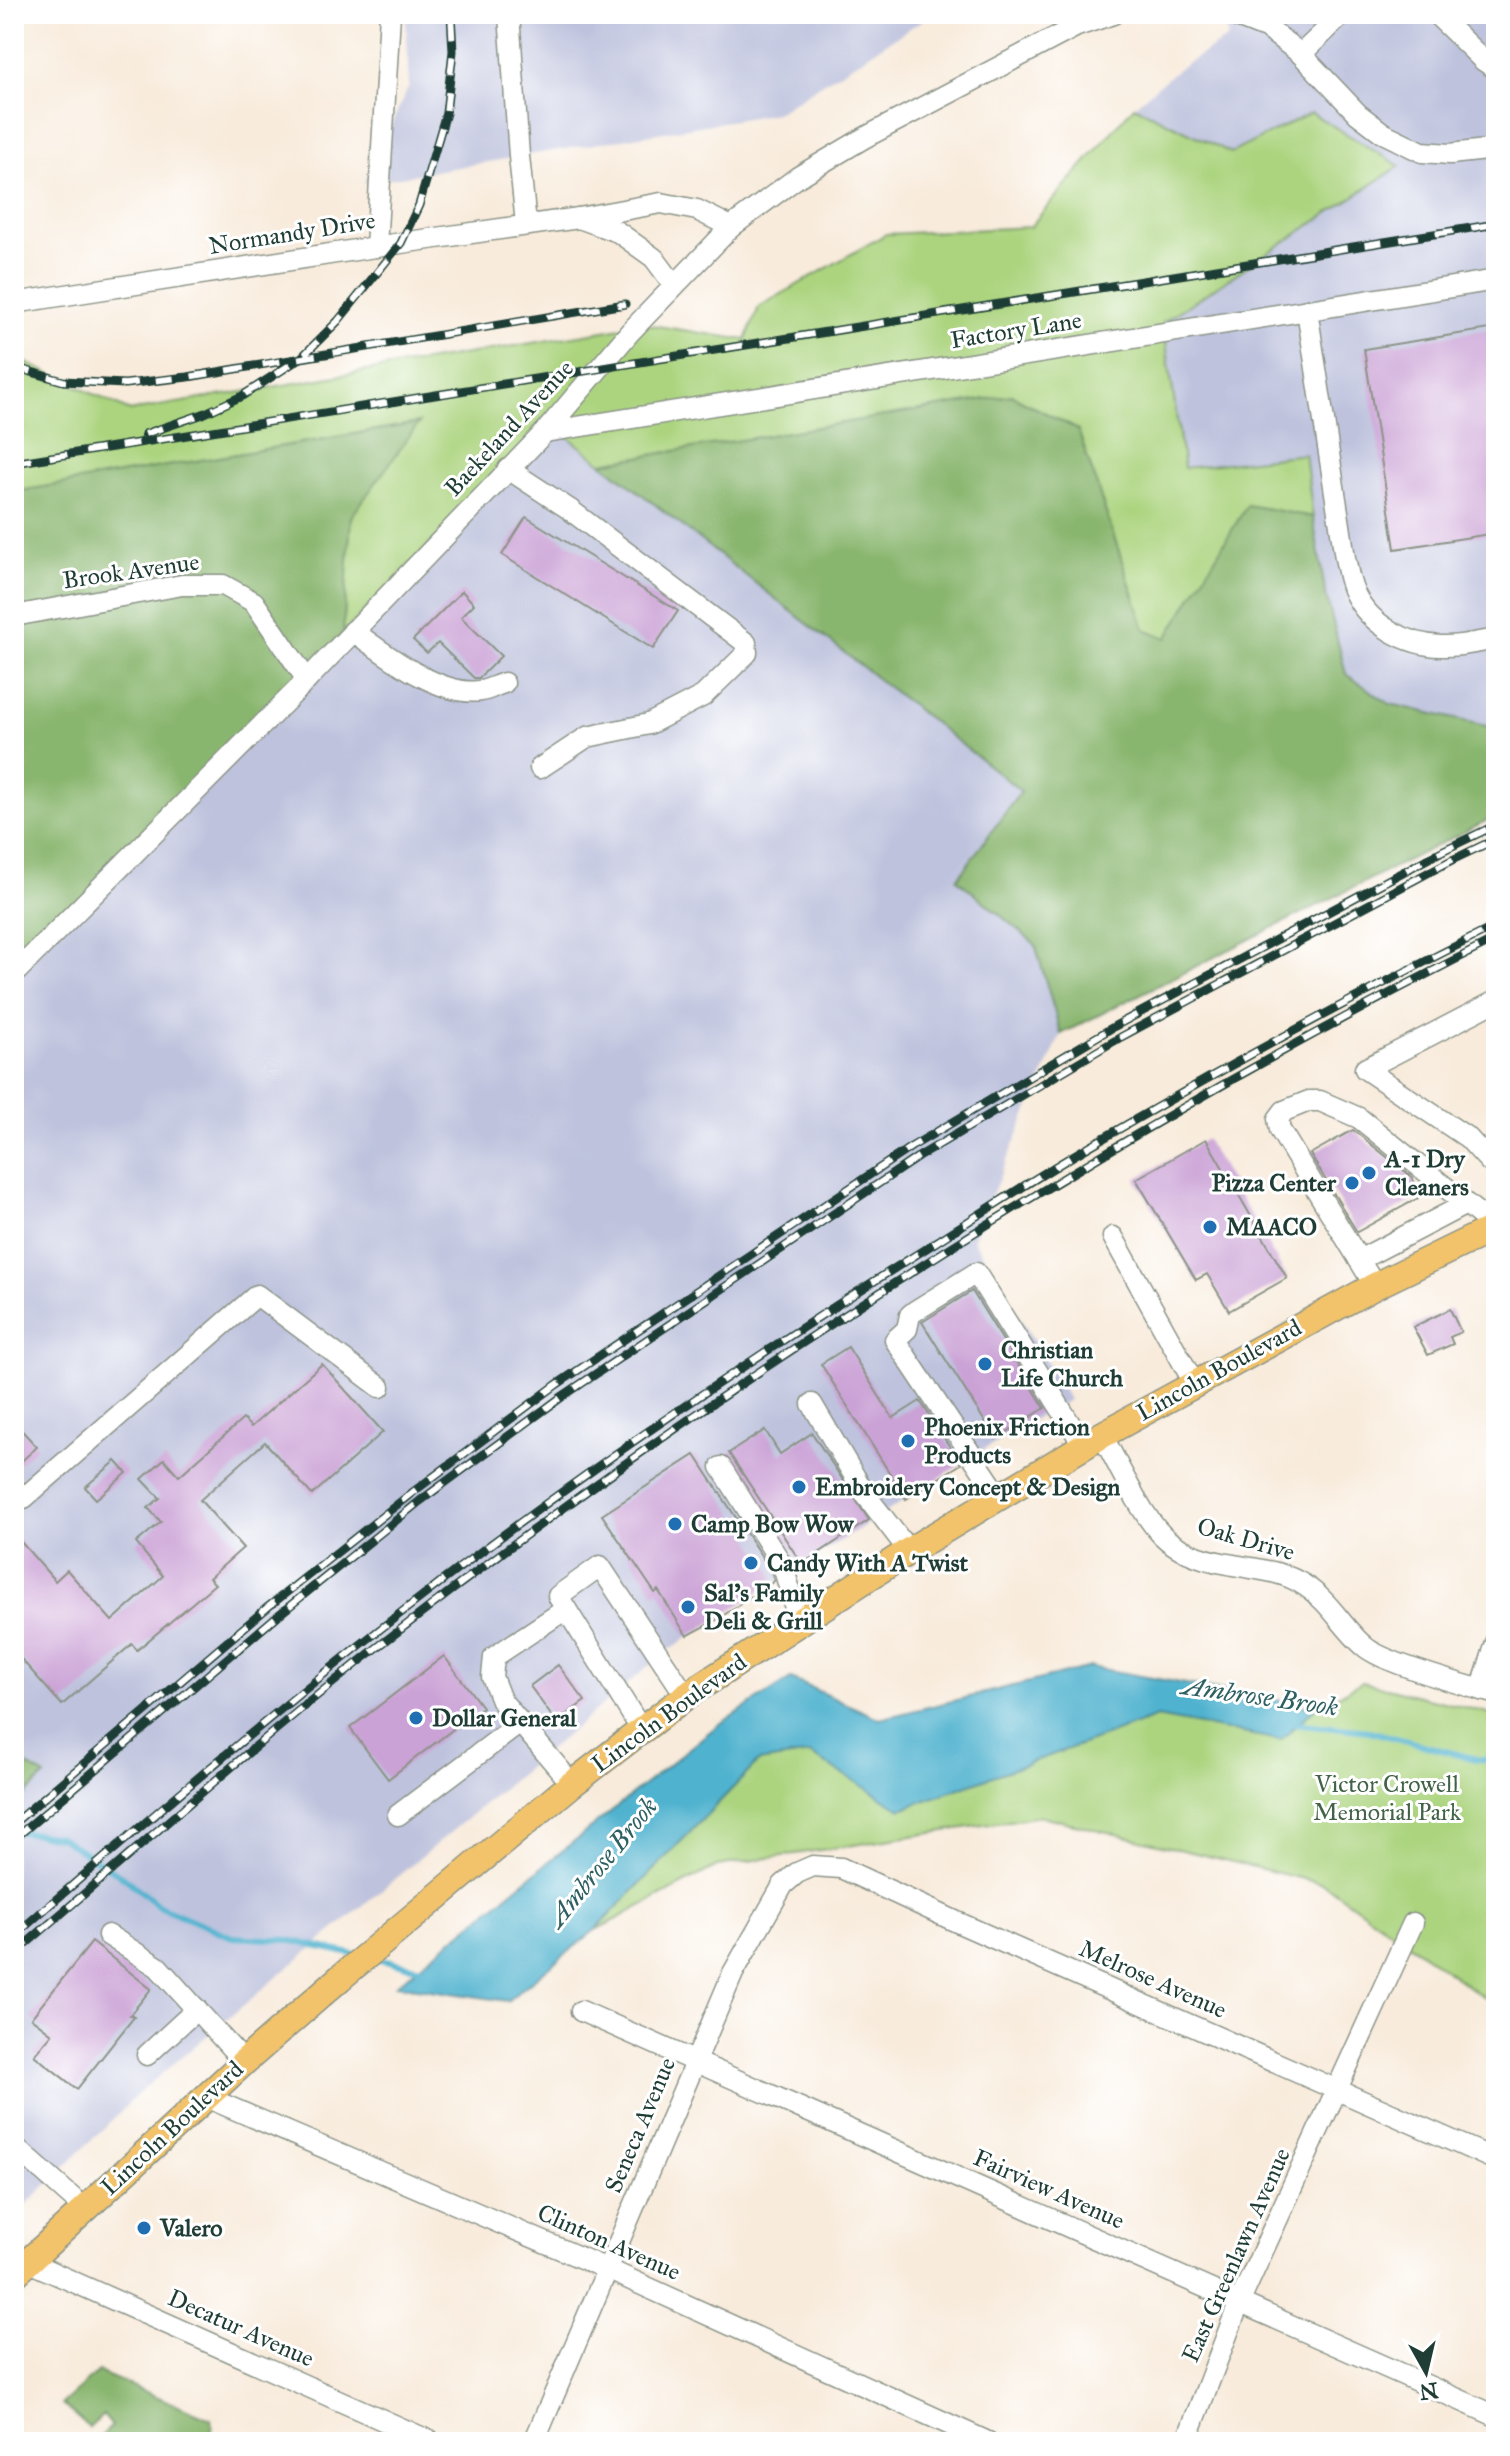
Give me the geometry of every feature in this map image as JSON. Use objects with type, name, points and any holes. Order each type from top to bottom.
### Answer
[{"type":"main road","name":"Lincoln Boulevard","points":[[21,2269],[244,2062],[340,1978],[572,1784],[686,1696],[909,1551],[1093,1440],[1375,1286],[1496,1227]]},
{"type":"street","points":[[376,247],[390,14]]},
{"type":"street","points":[[509,14],[526,224]]},
{"type":"street","name":"Baekeland Avenue","points":[[14,974],[307,680],[545,432],[630,332],[731,227],[798,177],[864,138],[1077,26],[1113,14]]},
{"type":"street","points":[[1229,14],[1268,29],[1301,54],[1358,114],[1383,133],[1422,152],[1450,154],[1496,149]]},
{"type":"street","points":[[1301,54],[1343,14]]},
{"type":"street","points":[[1436,14],[1496,69]]},
{"type":"street","name":"Normandy Drive","points":[[14,303],[661,203],[697,210],[731,227]]},
{"type":"street","name":"Normandy Drive","points":[[579,218],[618,232],[654,258],[674,285]]},
{"type":"street","name":"Factory Lane","points":[[545,432],[1496,280]]},
{"type":"street","points":[[1307,310],[1345,558],[1354,594],[1379,623],[1407,640],[1443,646],[1496,639]]},
{"type":"street","points":[[508,469],[569,509],[746,643],[747,653],[703,696],[649,724],[587,737],[540,768]]},
{"type":"street","name":"Brook Avenue","points":[[14,616],[182,585],[223,585],[254,602],[307,680]]},
{"type":"street","points":[[353,631],[410,671],[444,685],[462,691],[482,691],[504,683]]},
{"type":"street","points":[[1496,1001],[1365,1069],[1468,1138],[1490,1162],[1496,1164]]},
{"type":"street","points":[[1375,1286],[1280,1130],[1278,1119],[1284,1111],[1309,1101],[1320,1101],[1359,1118],[1496,1227]]},
{"type":"street","points":[[1359,1260],[1466,1204]]},
{"type":"street","points":[[1113,1237],[1194,1383]]},
{"type":"street","name":"Oak Drive","points":[[999,1496],[895,1340],[907,1329],[910,1315],[976,1273],[1052,1395],[1093,1440],[1162,1535],[1199,1558],[1260,1569],[1302,1583],[1331,1607],[1365,1648],[1383,1658],[1488,1692]]},
{"type":"street","points":[[14,1488],[24,1498],[257,1295],[380,1387]]},
{"type":"street","points":[[812,1404],[865,1494],[909,1551]]},
{"type":"street","points":[[721,1467],[783,1566],[799,1622]]},
{"type":"street","points":[[641,1729],[558,1596],[600,1566],[686,1696]]},
{"type":"street","points":[[566,1609],[494,1657],[492,1677],[501,1700],[572,1784]]},
{"type":"street","points":[[1488,1692],[1496,1643]]},
{"type":"street","points":[[398,1815],[520,1723]]},
{"type":"street","name":"Melrose Avenue","points":[[788,1880],[813,1866],[841,1868],[1496,2160]]},
{"type":"street","name":"Seneca Avenue","points":[[534,2442],[733,1973],[788,1880]]},
{"type":"street","name":"East Greenlawn Avenue","points":[[1186,2442],[1240,2301],[1413,1923]]},
{"type":"street","points":[[108,1935],[158,1967],[244,2062]]},
{"type":"street","points":[[147,2055],[197,2009]]},
{"type":"street","name":"Fairview Avenue","points":[[581,2011],[1496,2416]]},
{"type":"street","name":"Clinton Avenue","points":[[206,2097],[607,2269],[988,2442]]},
{"type":"street","points":[[14,2146],[85,2209]]},
{"type":"street","name":"Decatur Avenue","points":[[21,2269],[432,2442]]},
{"type":"shaded area","points":[[406,14],[932,14],[776,113],[364,183],[409,86]]},
{"type":"shaded area","points":[[1214,14],[1496,14],[1496,754],[1493,755],[1491,727],[1390,704],[1346,674],[1325,591],[1305,454],[1184,468],[1163,322],[1400,166],[1311,113],[1231,153],[1134,106],[1178,69],[1228,38],[1224,21]]},
{"type":"shaded area","points":[[549,422],[1021,791],[958,879],[1035,944],[1061,1034],[973,1239],[1069,1400],[1021,1426],[667,1651],[141,2091],[14,2217],[14,956],[95,905]]},
{"type":"green space","points":[[1134,106],[1231,153],[1311,113],[1400,166],[1163,322],[1184,468],[1305,454],[1313,517],[1247,505],[1168,639],[1145,629],[1078,430],[1011,395],[602,463],[549,422],[343,633],[351,517],[418,423],[14,492],[14,357],[130,411],[645,324],[746,340],[759,307],[886,234],[1030,227]]},
{"type":"green space","points":[[1011,395],[1078,430],[1145,629],[1167,638],[1247,505],[1313,517],[1325,591],[1346,674],[1390,704],[1491,727],[1493,755],[1496,754],[1496,816],[1061,1034],[1035,944],[957,879],[1021,791],[602,463]]},
{"type":"green space","points":[[419,423],[351,517],[343,633],[95,905],[14,956],[14,492]]},
{"type":"green space","name":"Victor Crowell Memorial Park","points":[[1362,1682],[1496,1715],[1496,2006],[1324,1884],[1041,1816],[717,1866],[594,1931],[758,1762],[810,1754],[901,1809],[1157,1717],[1280,1740],[1316,1707]]},
{"type":"green space","points":[[17,1760],[45,1776],[14,1806],[14,1762]]},
{"type":"green space","points":[[98,2372],[211,2419],[213,2442],[99,2442],[97,2440],[112,2426],[103,2415],[89,2428],[62,2404]]},
{"type":"water","points":[[1090,1667],[1316,1707],[1280,1740],[1157,1717],[901,1809],[810,1754],[758,1762],[594,1931],[507,2001],[396,1985],[718,1725],[791,1679],[880,1719]]},
{"type":"building","points":[[1496,328],[1496,533],[1395,549],[1364,349]]},
{"type":"building","points":[[526,517],[678,611],[653,649],[502,555]]},
{"type":"building","points":[[462,591],[474,604],[461,617],[501,656],[479,678],[474,678],[438,643],[427,653],[413,640]]},
{"type":"building","points":[[1353,1130],[1412,1177],[1419,1192],[1418,1198],[1357,1232],[1310,1154]]},
{"type":"building","name":"MAACO","points":[[1206,1139],[1287,1278],[1229,1311],[1207,1274],[1196,1280],[1136,1179]]},
{"type":"building","name":"Christian Life Church","points":[[972,1291],[1045,1408],[996,1439],[922,1322]]},
{"type":"building","points":[[1450,1309],[1461,1332],[1450,1337],[1453,1344],[1428,1355],[1413,1327]]},
{"type":"building","name":"Phoenix Friction Products","points":[[848,1347],[893,1418],[920,1401],[961,1464],[906,1499],[821,1364]]},
{"type":"building","points":[[322,1364],[383,1432],[312,1495],[265,1442],[200,1500],[243,1548],[209,1578],[215,1584],[137,1650],[132,1644],[62,1705],[14,1651],[14,1534],[55,1581],[67,1570],[112,1621],[163,1576],[136,1543],[161,1522],[148,1508],[160,1498],[142,1479],[164,1459],[179,1476],[243,1419],[251,1427]]},
{"type":"building","points":[[14,1422],[37,1447],[14,1468]]},
{"type":"building","name":"Embroidery Concept & Design","points":[[765,1430],[780,1454],[812,1433],[869,1520],[802,1564],[729,1453]]},
{"type":"building","name":"Camp Bow Wow","points":[[695,1455],[771,1571],[774,1581],[687,1636],[658,1590],[655,1593],[602,1515]]},
{"type":"building","points":[[116,1461],[127,1473],[96,1499],[85,1487]]},
{"type":"building","name":"Dollar General","points":[[444,1656],[482,1707],[388,1779],[350,1728]]},
{"type":"building","points":[[558,1665],[585,1701],[556,1722],[530,1686]]},
{"type":"building","points":[[92,1942],[151,1989],[130,2015],[134,2017],[77,2089],[34,2055],[52,2034],[31,2018]]},
{"type":"waterway","name":"Ambrose Brook","points":[[1292,1723],[1369,1731],[1476,1759],[1496,1760]]},
{"type":"waterway","name":"Ambrose Brook","points":[[14,1831],[60,1837],[126,1879],[159,1906],[232,1937],[288,1940],[356,1955]]},
{"type":"waterway","name":"Ambrose Brook","points":[[375,1959],[422,1968]]},
{"type":"railway","points":[[145,434],[203,414],[242,396],[302,357],[338,321],[401,243],[419,205],[446,113],[453,51],[451,14]]},
{"type":"railway","points":[[14,463],[1496,224]]},
{"type":"railway","points":[[14,367],[63,381],[125,384],[188,377],[625,304]]},
{"type":"railway","points":[[14,1823],[268,1607],[413,1492],[556,1385],[911,1147],[1115,1026],[1496,825]]},
{"type":"railway","points":[[14,1839],[276,1617],[420,1501],[563,1396],[918,1157],[1121,1037],[1496,839]]},
{"type":"railway","points":[[14,1936],[282,1708],[440,1582],[712,1387],[1083,1150],[1288,1034],[1496,926]]},
{"type":"railway","points":[[14,1954],[246,1755],[388,1639],[592,1487],[732,1390],[945,1251],[1080,1168],[1286,1049],[1496,939]]},
{"type":"place","name":"A-1 Dry Cleaners","points":[[1369,1173]]},
{"type":"place","name":"Pizza Center","points":[[1352,1183]]},
{"type":"place","name":"MAACO","points":[[1210,1227]]},
{"type":"place","name":"Christian Life Church","points":[[985,1364]]},
{"type":"place","name":"Phoenix Friction Products","points":[[908,1441]]},
{"type":"place","name":"Embroidery Concept & Design","points":[[799,1487]]},
{"type":"place","name":"Camp Bow Wow","points":[[675,1524]]},
{"type":"place","name":"Candy With A Twist","points":[[751,1563]]},
{"type":"place","name":"Sal's Family Deli & Grill","points":[[688,1607]]},
{"type":"place","name":"Dollar General","points":[[416,1718]]},
{"type":"place","name":"Valero","points":[[144,2228]]}]
